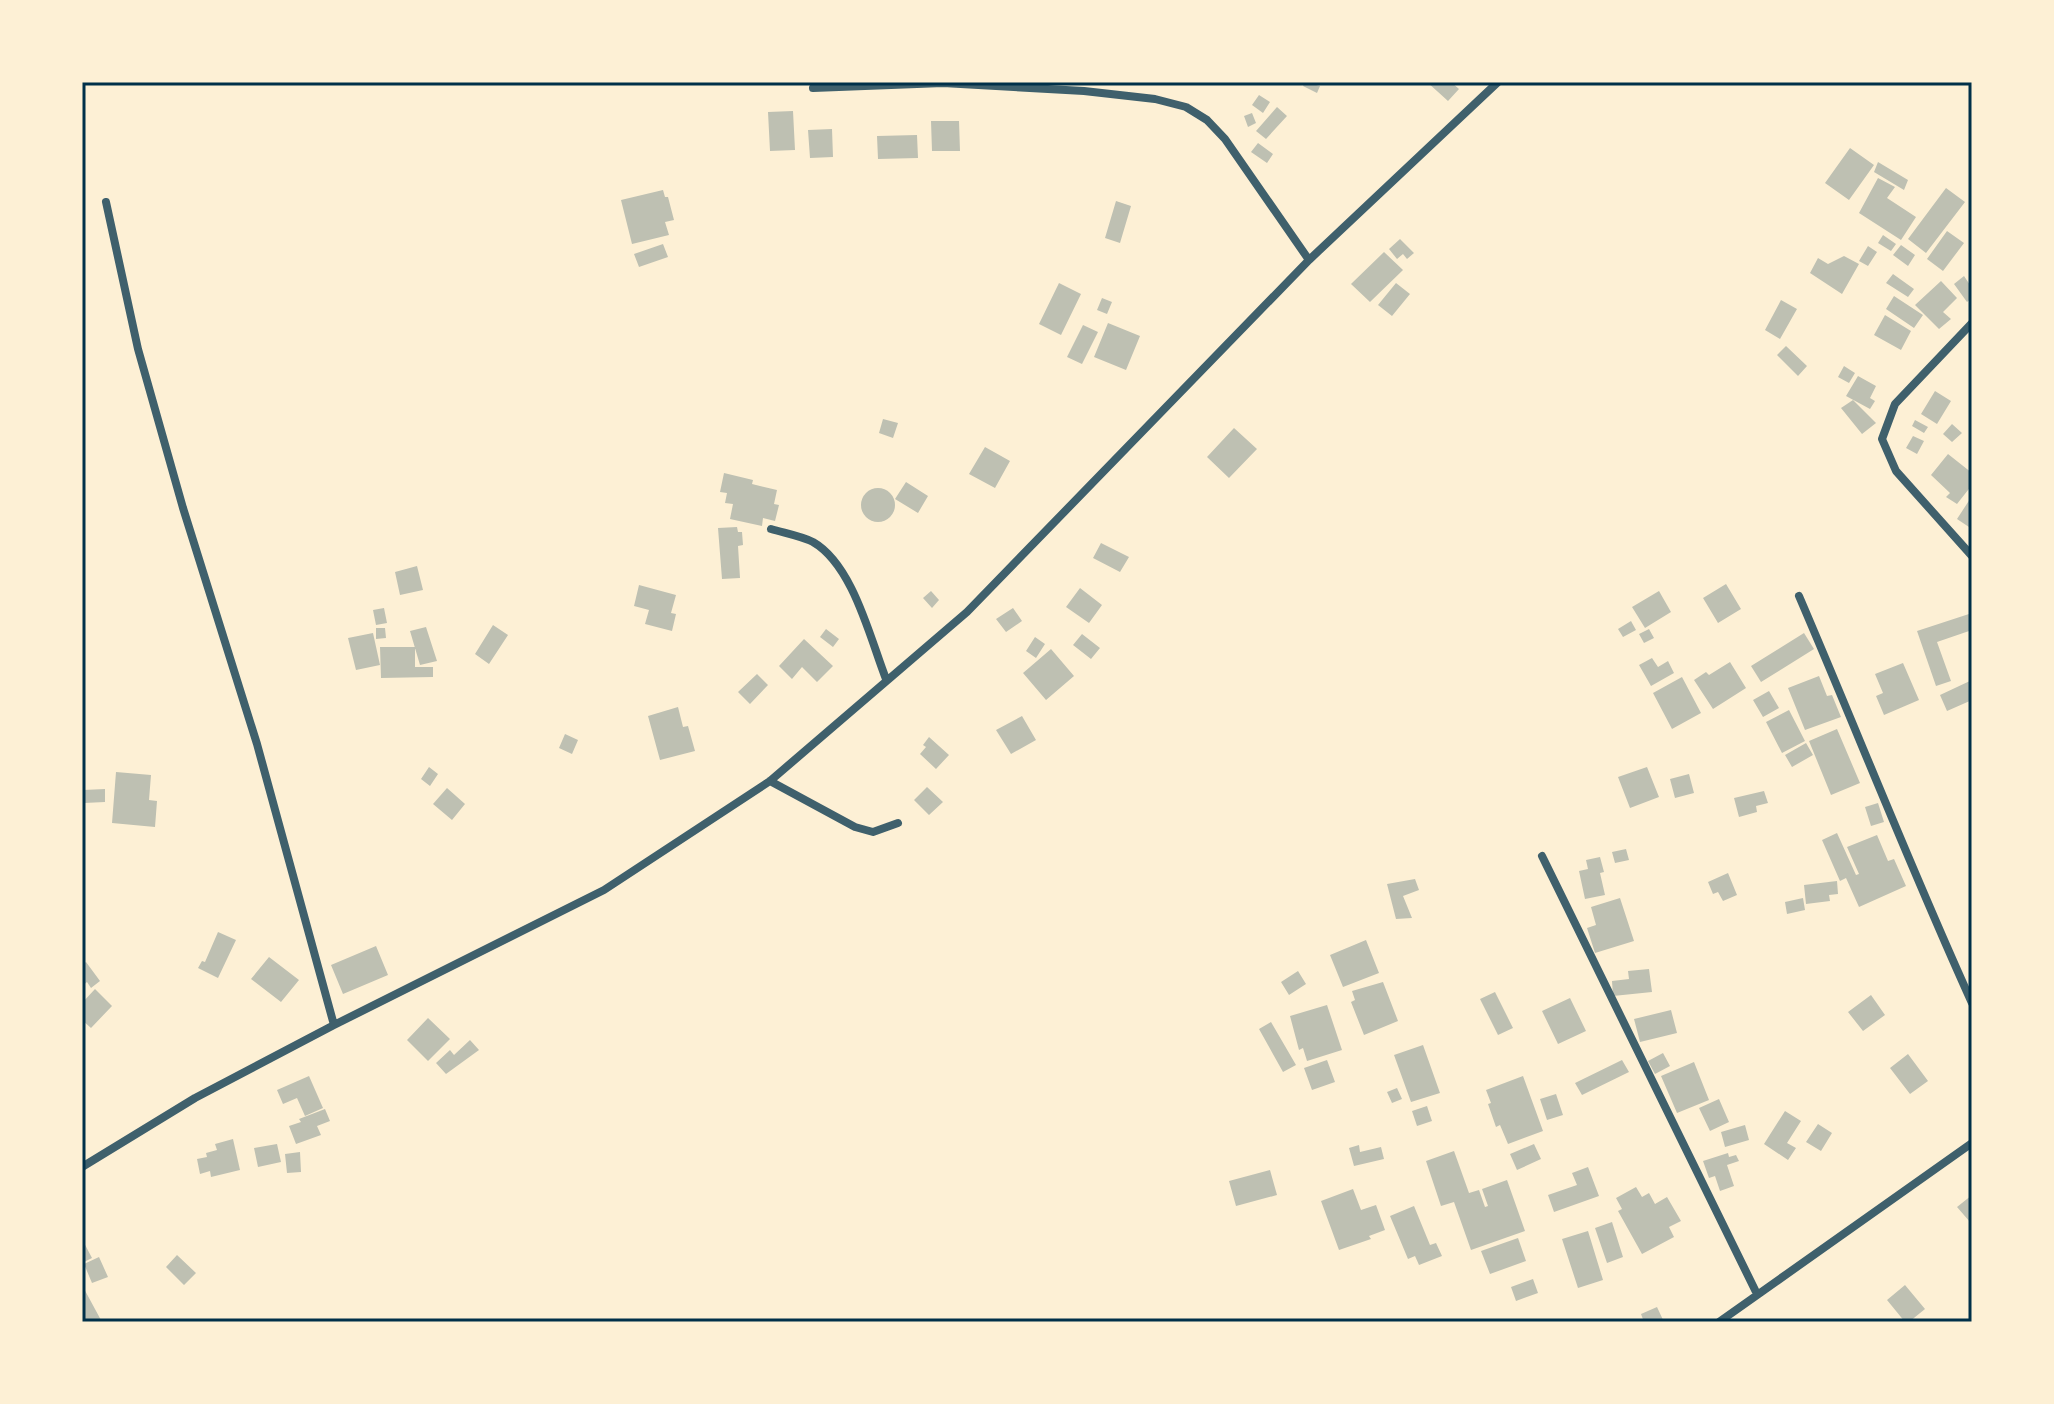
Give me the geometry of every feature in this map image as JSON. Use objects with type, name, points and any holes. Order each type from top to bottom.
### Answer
[{"type":"street","points":[[82,1167],[195,1098],[604,890],[770,781],[967,612],[1309,260],[1498,82]]},
{"type":"street","points":[[813,88],[943,83],[1084,91],[1155,99],[1186,107],[1207,120],[1225,139],[1309,260]]},
{"type":"street","points":[[106,202],[138,349],[183,508],[257,744],[334,1025]]},
{"type":"street","points":[[1972,323],[1895,404],[1882,439],[1896,471],[1972,556]]},
{"type":"street","points":[[771,529],[812,542],[834,559],[850,586],[886,679]]},
{"type":"street","points":[[1799,596],[1880,784],[1919,888],[1972,1003]]},
{"type":"street","points":[[770,781],[855,827],[873,832],[898,823]]},
{"type":"street","points":[[1542,856],[1757,1294]]},
{"type":"street","points":[[1719,1322],[1972,1143]]},
{"type":"building","points":[[1305,82],[1320,86],[1317,93],[1303,86]]},
{"type":"building","points":[[1427,82],[1451,82],[1459,89],[1448,101]]},
{"type":"building","points":[[1259,95],[1270,102],[1263,113],[1252,105]]},
{"type":"building","points":[[1277,107],[1287,116],[1266,139],[1256,131]]},
{"type":"building","points":[[793,111],[795,150],[770,151],[768,112]]},
{"type":"building","points":[[1252,113],[1256,123],[1248,127],[1244,116]]},
{"type":"building","points":[[931,121],[959,121],[960,151],[932,151]]},
{"type":"building","points":[[832,129],[833,157],[810,158],[808,130]]},
{"type":"building","points":[[917,135],[918,158],[878,159],[877,136]]},
{"type":"building","points":[[1258,143],[1273,154],[1267,163],[1251,152]]},
{"type":"building","points":[[1850,148],[1874,165],[1849,200],[1825,183]]},
{"type":"building","points":[[1878,162],[1908,180],[1904,190],[1874,172]]},
{"type":"building","points":[[1878,178],[1895,187],[1887,198],[1916,217],[1901,240],[1859,213]]},
{"type":"building","points":[[1946,188],[1965,202],[1926,253],[1908,239]]},
{"type":"building","points":[[663,190],[674,220],[665,222],[669,235],[632,244],[621,200]]},
{"type":"building","points":[[1116,201],[1131,206],[1120,243],[1105,238]]},
{"type":"building","points":[[1947,231],[1964,243],[1943,271],[1927,259]]},
{"type":"building","points":[[1883,235],[1896,244],[1891,251],[1878,243]]},
{"type":"building","points":[[1400,239],[1414,253],[1407,259],[1403,254],[1397,259],[1389,249]]},
{"type":"building","points":[[663,244],[668,257],[639,267],[634,254]]},
{"type":"building","points":[[1901,245],[1915,255],[1908,266],[1893,255]]},
{"type":"building","points":[[1868,246],[1877,252],[1868,266],[1859,261]]},
{"type":"building","points":[[1384,252],[1403,270],[1370,302],[1351,284]]},
{"type":"building","points":[[1844,256],[1859,264],[1842,294],[1810,273],[1818,258],[1828,264]]},
{"type":"building","points":[[1893,274],[1914,289],[1908,297],[1886,283]]},
{"type":"building","points":[[1964,276],[1972,288],[1972,298],[1967,302],[1954,284]]},
{"type":"building","points":[[1941,281],[1957,298],[1943,312],[1951,319],[1939,329],[1915,305]]},
{"type":"building","points":[[1059,283],[1081,294],[1061,335],[1039,324]]},
{"type":"building","points":[[1396,283],[1410,294],[1392,316],[1378,305]]},
{"type":"building","points":[[1894,296],[1923,315],[1914,328],[1886,309]]},
{"type":"building","points":[[1102,298],[1112,302],[1107,314],[1097,310]]},
{"type":"building","points":[[1781,300],[1797,309],[1780,339],[1765,330]]},
{"type":"building","points":[[1885,315],[1911,331],[1901,350],[1874,335]]},
{"type":"building","points":[[1108,323],[1140,336],[1126,370],[1094,357]]},
{"type":"building","points":[[1083,325],[1098,332],[1082,364],[1067,357]]},
{"type":"building","points":[[1786,346],[1807,366],[1798,376],[1777,355]]},
{"type":"building","points":[[1844,366],[1855,373],[1849,383],[1838,377]]},
{"type":"building","points":[[1858,376],[1876,386],[1870,398],[1875,401],[1870,409],[1846,396]]},
{"type":"building","points":[[1935,391],[1951,401],[1937,424],[1921,414]]},
{"type":"building","points":[[1853,400],[1876,423],[1862,434],[1841,408]]},
{"type":"building","points":[[883,419],[898,423],[893,438],[879,433]]},
{"type":"building","points":[[1915,420],[1928,427],[1924,433],[1912,426]]},
{"type":"building","points":[[1952,424],[1962,433],[1952,442],[1943,434]]},
{"type":"building","points":[[1234,428],[1257,449],[1229,478],[1207,457]]},
{"type":"building","points":[[1913,436],[1924,441],[1917,454],[1906,448]]},
{"type":"building","points":[[985,447],[1010,461],[995,488],[969,474]]},
{"type":"building","points":[[1948,454],[1972,473],[1972,485],[1957,504],[1946,497],[1950,493],[1931,475]]},
{"type":"building","points":[[724,473],[777,490],[774,504],[779,505],[775,521],[763,518],[762,526],[730,519],[733,504],[725,503],[727,493],[720,492]]},
{"type":"building","points":[[906,482],[928,496],[918,513],[895,499]]},
{"type":"building","points":[[878,488],[890,493],[895,505],[890,517],[878,522],[866,517],[861,505],[866,493]]},
{"type":"building","points":[[1972,496],[1972,529],[1957,519]]},
{"type":"building","points":[[737,527],[738,532],[742,532],[743,545],[738,546],[740,578],[722,579],[718,528]]},
{"type":"building","points":[[1101,543],[1129,557],[1120,572],[1093,558]]},
{"type":"building","points":[[417,566],[423,590],[400,595],[395,572]]},
{"type":"building","points":[[1726,584],[1741,609],[1718,623],[1703,598]]},
{"type":"building","points":[[639,585],[676,595],[671,613],[676,614],[672,631],[645,624],[649,610],[634,606]]},
{"type":"building","points":[[1080,588],[1102,605],[1089,623],[1066,607]]},
{"type":"building","points":[[931,591],[939,600],[932,608],[923,598]]},
{"type":"building","points":[[1659,591],[1671,612],[1645,628],[1632,607]]},
{"type":"building","points":[[384,608],[387,623],[376,625],[373,610]]},
{"type":"building","points":[[1013,608],[1022,621],[1006,632],[996,619]]},
{"type":"building","points":[[1972,613],[1972,630],[1937,642],[1951,681],[1936,686],[1917,631]]},
{"type":"building","points":[[1631,621],[1636,630],[1623,637],[1618,629]]},
{"type":"building","points":[[493,625],[508,635],[489,664],[475,654]]},
{"type":"building","points":[[426,627],[437,661],[420,665],[410,631]]},
{"type":"building","points":[[376,628],[385,628],[386,638],[376,639]]},
{"type":"building","points":[[826,629],[839,639],[833,647],[820,637]]},
{"type":"building","points":[[1649,629],[1654,638],[1644,643],[1639,634]]},
{"type":"building","points":[[373,633],[380,665],[356,670],[348,638]]},
{"type":"building","points":[[1804,633],[1814,649],[1761,682],[1751,666]]},
{"type":"building","points":[[1082,634],[1100,648],[1091,659],[1073,645]]},
{"type":"building","points":[[1035,637],[1045,644],[1036,658],[1026,651]]},
{"type":"building","points":[[804,639],[833,666],[817,682],[802,667],[792,679],[779,666]]},
{"type":"building","points":[[380,647],[415,647],[415,667],[433,667],[433,677],[381,678]]},
{"type":"building","points":[[1051,649],[1074,676],[1046,700],[1023,673]]},
{"type":"building","points":[[1652,658],[1658,667],[1668,661],[1674,673],[1651,686],[1639,665]]},
{"type":"building","points":[[1730,662],[1746,688],[1713,709],[1694,680]]},
{"type":"building","points":[[1903,663],[1919,700],[1884,715],[1876,696],[1883,693],[1875,674]]},
{"type":"building","points":[[757,674],[768,685],[750,704],[738,692]]},
{"type":"building","points":[[1819,676],[1827,696],[1832,695],[1841,717],[1805,730],[1788,688]]},
{"type":"building","points":[[1682,677],[1701,713],[1672,729],[1653,693]]},
{"type":"building","points":[[1972,680],[1972,700],[1947,711],[1940,695]]},
{"type":"building","points":[[1769,691],[1779,708],[1763,717],[1753,700]]},
{"type":"building","points":[[678,707],[683,727],[688,726],[695,751],[660,760],[648,716]]},
{"type":"building","points":[[1789,710],[1805,741],[1782,753],[1766,722]]},
{"type":"building","points":[[1022,716],[1036,740],[1011,754],[996,730]]},
{"type":"building","points":[[1837,729],[1860,783],[1831,795],[1809,741]]},
{"type":"building","points":[[565,734],[578,740],[572,754],[559,748]]},
{"type":"building","points":[[929,737],[949,755],[936,769],[920,754]]},
{"type":"building","points":[[1806,743],[1813,755],[1792,767],[1785,755]]},
{"type":"building","points":[[429,767],[438,774],[430,786],[421,779]]},
{"type":"building","points":[[1647,767],[1659,797],[1630,808],[1618,777]]},
{"type":"building","points":[[116,772],[151,775],[149,800],[157,801],[155,827],[112,823]]},
{"type":"building","points":[[1689,774],[1694,793],[1675,798],[1670,779]]},
{"type":"building","points":[[927,787],[943,802],[929,815],[914,800]]},
{"type":"building","points":[[447,788],[465,804],[452,820],[433,804]]},
{"type":"building","points":[[105,789],[105,802],[84,803],[83,790]]},
{"type":"building","points":[[1764,791],[1768,803],[1756,806],[1757,812],[1739,817],[1734,798]]},
{"type":"building","points":[[1878,803],[1884,822],[1871,826],[1865,807]]},
{"type":"building","points":[[1837,833],[1856,875],[1859,874],[1847,847],[1877,835],[1888,861],[1894,859],[1906,886],[1859,907],[1846,878],[1840,881],[1822,840]]},
{"type":"building","points":[[1626,849],[1629,860],[1615,863],[1612,852]]},
{"type":"building","points":[[1600,857],[1605,895],[1585,899],[1579,871],[1588,869],[1586,860]]},
{"type":"building","points":[[1728,873],[1737,895],[1723,901],[1718,892],[1713,894],[1708,882]]},
{"type":"building","points":[[1415,879],[1419,890],[1403,896],[1412,918],[1396,919],[1387,884]]},
{"type":"building","points":[[1837,881],[1838,894],[1829,895],[1830,901],[1806,904],[1804,885]]},
{"type":"building","points":[[1620,898],[1634,941],[1595,953],[1587,928],[1596,925],[1591,907]]},
{"type":"building","points":[[1803,898],[1805,910],[1787,914],[1785,902]]},
{"type":"building","points":[[218,932],[236,940],[218,978],[198,968],[202,961],[205,962]]},
{"type":"building","points":[[1366,940],[1379,973],[1343,987],[1330,955]]},
{"type":"building","points":[[376,946],[388,975],[343,994],[331,965]]},
{"type":"building","points":[[269,957],[299,980],[281,1002],[251,979]]},
{"type":"building","points":[[86,962],[100,981],[91,988],[87,982],[82,986],[82,965]]},
{"type":"building","points":[[1649,969],[1652,992],[1613,996],[1612,981],[1629,979],[1628,971]]},
{"type":"building","points":[[1298,971],[1306,984],[1289,995],[1281,982]]},
{"type":"building","points":[[1383,982],[1398,1021],[1364,1035],[1351,1002],[1355,1000],[1352,991]]},
{"type":"building","points":[[95,989],[112,1006],[91,1028],[82,1020],[82,1003]]},
{"type":"building","points":[[1495,992],[1513,1028],[1498,1035],[1480,999]]},
{"type":"building","points":[[1871,995],[1885,1015],[1863,1031],[1848,1012]]},
{"type":"building","points":[[1570,998],[1586,1031],[1558,1044],[1542,1011]]},
{"type":"building","points":[[1327,1005],[1342,1050],[1307,1061],[1303,1048],[1299,1050],[1290,1016]]},
{"type":"building","points":[[1671,1010],[1677,1033],[1640,1042],[1634,1019]]},
{"type":"building","points":[[428,1018],[450,1039],[428,1061],[407,1040]]},
{"type":"building","points":[[1271,1022],[1296,1065],[1283,1072],[1259,1029]]},
{"type":"building","points":[[470,1040],[479,1050],[446,1074],[436,1063],[450,1050],[454,1055]]},
{"type":"building","points":[[1423,1045],[1440,1093],[1411,1102],[1394,1055]]},
{"type":"building","points":[[1663,1053],[1670,1066],[1655,1074],[1648,1061]]},
{"type":"building","points":[[1908,1054],[1928,1081],[1910,1094],[1890,1068]]},
{"type":"building","points":[[1327,1060],[1335,1082],[1312,1090],[1304,1068]]},
{"type":"building","points":[[1622,1060],[1629,1072],[1582,1095],[1575,1083]]},
{"type":"building","points":[[1694,1062],[1709,1100],[1677,1113],[1661,1076]]},
{"type":"building","points":[[309,1076],[323,1108],[305,1116],[297,1098],[283,1104],[277,1090]]},
{"type":"building","points":[[1523,1076],[1543,1131],[1508,1144],[1500,1125],[1496,1127],[1486,1090]]},
{"type":"building","points":[[1397,1088],[1402,1099],[1392,1103],[1387,1092]]},
{"type":"building","points":[[1556,1094],[1563,1115],[1547,1120],[1540,1099]]},
{"type":"building","points":[[1719,1099],[1729,1122],[1710,1131],[1699,1108]]},
{"type":"building","points":[[1427,1106],[1432,1121],[1417,1126],[1412,1111]]},
{"type":"building","points":[[325,1109],[330,1121],[317,1126],[321,1135],[296,1144],[289,1126]]},
{"type":"building","points":[[1785,1111],[1801,1121],[1787,1143],[1796,1148],[1788,1160],[1764,1144]]},
{"type":"building","points":[[1818,1124],[1832,1133],[1821,1151],[1806,1142]]},
{"type":"building","points":[[1745,1125],[1749,1140],[1725,1147],[1721,1132]]},
{"type":"building","points":[[233,1139],[240,1170],[211,1177],[210,1171],[200,1174],[197,1159],[217,1150],[215,1144]]},
{"type":"building","points":[[277,1144],[281,1162],[258,1167],[254,1148]]},
{"type":"building","points":[[1534,1144],[1541,1159],[1517,1170],[1510,1154]]},
{"type":"building","points":[[1359,1145],[1360,1152],[1381,1147],[1384,1159],[1354,1166],[1349,1148]]},
{"type":"building","points":[[1454,1151],[1469,1193],[1479,1190],[1485,1207],[1488,1206],[1482,1189],[1507,1180],[1525,1231],[1471,1250],[1454,1202],[1441,1206],[1426,1161]]},
{"type":"building","points":[[300,1152],[301,1172],[287,1173],[285,1154]]},
{"type":"building","points":[[1728,1153],[1729,1157],[1736,1155],[1739,1161],[1727,1165],[1734,1186],[1720,1191],[1715,1176],[1709,1178],[1703,1161]]},
{"type":"building","points":[[1588,1167],[1599,1196],[1554,1212],[1548,1195],[1577,1185],[1572,1173]]},
{"type":"building","points":[[1270,1170],[1277,1195],[1236,1206],[1229,1181]]},
{"type":"building","points":[[1636,1187],[1642,1197],[1649,1193],[1655,1204],[1667,1197],[1681,1221],[1669,1227],[1674,1237],[1642,1254],[1618,1211],[1622,1209],[1616,1198]]},
{"type":"building","points":[[1353,1189],[1361,1210],[1376,1205],[1385,1230],[1369,1236],[1371,1239],[1339,1250],[1321,1201]]},
{"type":"building","points":[[1972,1195],[1972,1220],[1970,1222],[1957,1207]]},
{"type":"building","points":[[1414,1206],[1430,1245],[1436,1243],[1442,1256],[1419,1265],[1415,1256],[1408,1259],[1390,1216]]},
{"type":"building","points":[[1612,1222],[1623,1257],[1607,1263],[1595,1228]]},
{"type":"building","points":[[1588,1231],[1603,1280],[1578,1288],[1562,1239]]},
{"type":"building","points":[[1518,1238],[1526,1261],[1490,1274],[1481,1251]]},
{"type":"building","points":[[82,1239],[92,1258],[82,1263]]},
{"type":"building","points":[[177,1255],[196,1273],[184,1285],[166,1267]]},
{"type":"building","points":[[99,1257],[108,1277],[92,1283],[84,1264]]},
{"type":"building","points":[[1533,1279],[1538,1293],[1516,1301],[1511,1287]]},
{"type":"building","points":[[82,1285],[102,1322],[82,1322]]},
{"type":"building","points":[[1905,1285],[1925,1309],[1909,1322],[1905,1322],[1887,1300]]},
{"type":"building","points":[[1657,1307],[1664,1322],[1644,1322],[1641,1314]]}]
